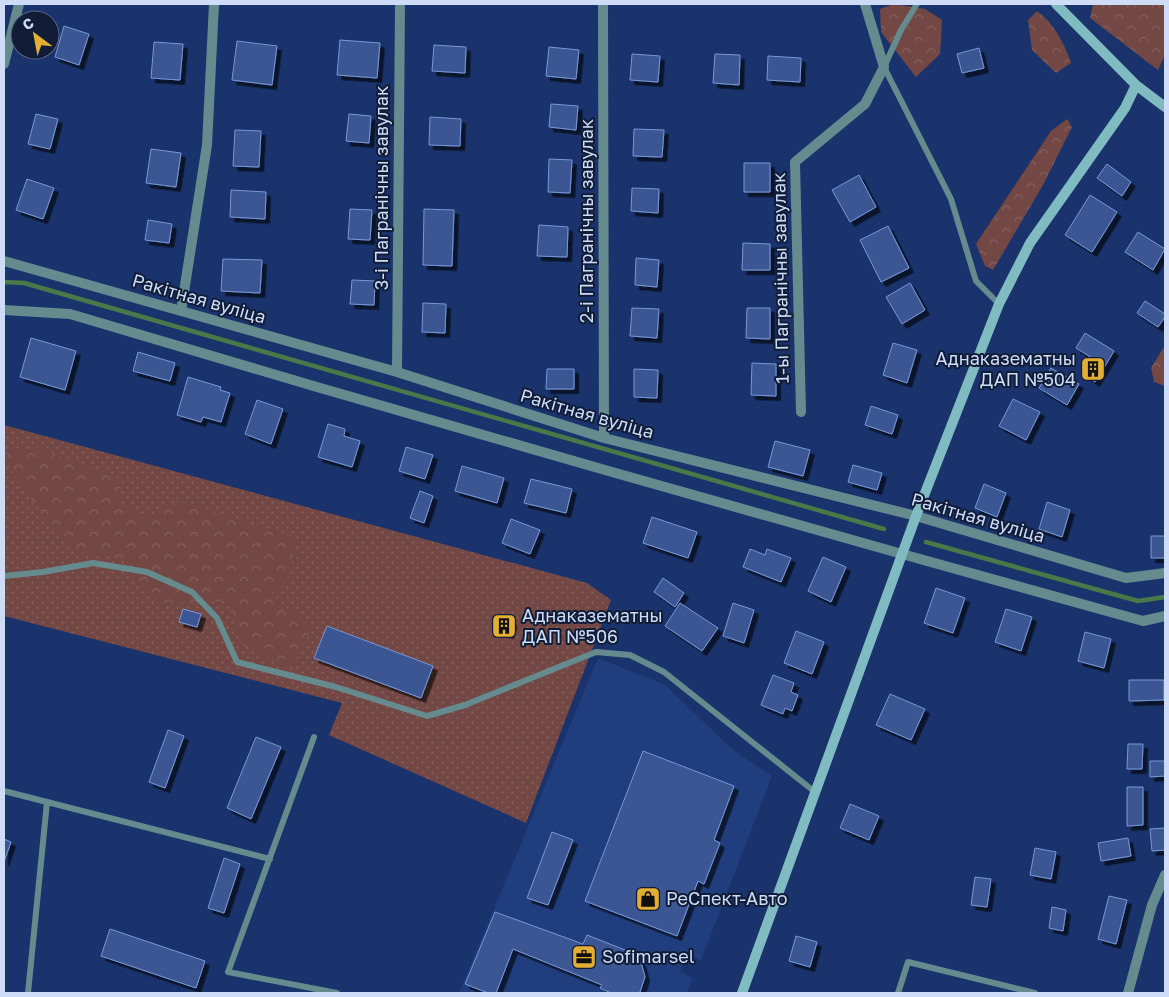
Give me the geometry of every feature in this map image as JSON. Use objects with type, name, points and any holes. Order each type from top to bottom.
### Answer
[{"type":"street","points":[[4,64],[19,4]]},
{"type":"street","points":[[180,311],[208,145],[214,4]]},
{"type":"street","name":"3-і Пагранічны завулак","points":[[397,372],[400,4]]},
{"type":"street","name":"2-і Пагранічны завулак","points":[[603,4],[604,438]]},
{"type":"street","points":[[865,4],[884,66]]},
{"type":"street","points":[[1056,4],[1136,86],[1165,106]]},
{"type":"street","name":"1-ы Пагранічны завулак","points":[[801,412],[795,162],[865,104],[884,66]]},
{"type":"street","points":[[742,993],[916,516],[998,304],[1030,244],[1125,108],[1136,86]]},
{"type":"street","name":"Ракітная вуліца","points":[[4,261],[397,372],[604,438],[916,516],[1126,578],[1165,573]]},
{"type":"street","points":[[4,310],[70,314],[317,387],[1143,621],[1165,616]]},
{"type":"street","points":[[1128,993],[1152,905],[1165,875]]},
{"type":"lane","points":[[917,4],[901,30],[884,66],[951,199],[976,281],[998,304]]},
{"type":"lane","points":[[4,576],[43,572],[93,563],[146,572],[192,592],[217,618],[237,662],[336,687],[427,716],[465,705],[596,652],[630,655],[664,672],[815,792]]},
{"type":"lane","points":[[314,736],[228,972],[338,993]]},
{"type":"lane","points":[[4,791],[270,859]]},
{"type":"lane","points":[[28,993],[47,802]]},
{"type":"lane","points":[[898,993],[908,962],[1035,993]]},
{"type":"shaded area","points":[[598,658],[665,685],[732,749],[772,776],[701,960],[687,955],[684,960],[680,972],[693,978],[687,993],[459,993]]},
{"type":"green space","points":[[894,4],[925,9],[942,20],[940,54],[916,77],[881,32],[880,9]]},
{"type":"green space","points":[[1093,4],[1165,4],[1165,55],[1158,70],[1090,18]]},
{"type":"green space","points":[[1037,11],[1058,34],[1071,63],[1056,73],[1032,50],[1028,20]]},
{"type":"green space","points":[[1067,119],[1072,127],[1043,185],[993,270],[985,266],[976,244],[1051,131]]},
{"type":"green space","points":[[1165,345],[1165,386],[1154,382],[1151,368]]},
{"type":"green space","points":[[4,425],[587,583],[611,600],[526,823],[329,735],[342,703],[4,616]]},
{"type":"green space","points":[[36,447],[123,480],[117,503],[149,516],[177,501],[296,537],[290,576],[270,595],[312,627],[291,671],[243,645],[227,601],[163,604],[134,583],[125,559],[71,551],[39,508],[15,480],[5,451]]},
{"type":"building","points":[[64,26],[89,34],[79,65],[60,59],[60,40]]},
{"type":"building","points":[[340,40],[380,43],[377,78],[337,75]]},
{"type":"building","points":[[237,41],[277,46],[272,85],[232,80]]},
{"type":"building","points":[[154,42],[183,44],[180,80],[151,78]]},
{"type":"building","points":[[434,45],[466,47],[465,73],[432,71]]},
{"type":"building","points":[[549,47],[579,50],[576,79],[546,76]]},
{"type":"building","points":[[979,48],[984,68],[962,73],[957,54]]},
{"type":"building","points":[[632,54],[660,56],[658,82],[630,80]]},
{"type":"building","points":[[715,54],[740,55],[739,85],[713,83]]},
{"type":"building","points":[[768,56],[801,58],[800,82],[767,80]]},
{"type":"building","points":[[551,104],[578,106],[576,130],[549,127]]},
{"type":"building","points":[[36,114],[58,119],[50,149],[28,144]]},
{"type":"building","points":[[349,114],[371,116],[369,143],[346,141]]},
{"type":"building","points":[[430,117],[461,119],[460,146],[429,145]]},
{"type":"building","points":[[634,129],[664,130],[662,157],[633,156]]},
{"type":"building","points":[[235,130],[261,131],[259,167],[233,166]]},
{"type":"building","points":[[151,149],[181,153],[176,187],[146,183]]},
{"type":"building","points":[[549,159],[572,160],[570,193],[548,192]]},
{"type":"building","points":[[744,163],[770,163],[770,192],[744,192]]},
{"type":"building","points":[[1107,164],[1131,182],[1122,196],[1097,178]]},
{"type":"building","points":[[859,175],[876,207],[850,222],[832,190]]},
{"type":"building","points":[[27,179],[54,188],[43,219],[16,210]]},
{"type":"building","points":[[632,188],[659,189],[658,213],[631,211]]},
{"type":"building","points":[[231,190],[266,192],[265,219],[230,217]]},
{"type":"building","points":[[1090,195],[1117,212],[1092,252],[1065,235]]},
{"type":"building","points":[[350,209],[372,210],[370,240],[348,239]]},
{"type":"building","points":[[424,209],[454,210],[452,266],[423,265]]},
{"type":"building","points":[[148,220],[172,224],[169,243],[145,240]]},
{"type":"building","points":[[539,225],[568,227],[567,257],[537,256]]},
{"type":"building","points":[[888,226],[909,268],[881,282],[860,240]]},
{"type":"building","points":[[1138,232],[1165,249],[1153,270],[1125,252]]},
{"type":"building","points":[[743,243],[770,244],[770,270],[742,270]]},
{"type":"building","points":[[636,258],[659,260],[657,287],[635,285]]},
{"type":"building","points":[[223,259],[262,260],[260,293],[221,291]]},
{"type":"building","points":[[352,280],[375,281],[374,305],[350,304]]},
{"type":"building","points":[[910,283],[925,310],[902,324],[886,297]]},
{"type":"building","points":[[1145,301],[1165,314],[1158,327],[1137,313]]},
{"type":"building","points":[[423,303],[446,304],[445,333],[422,332]]},
{"type":"building","points":[[632,308],[659,309],[657,338],[630,336]]},
{"type":"building","points":[[747,308],[770,308],[770,339],[746,338]]},
{"type":"building","points":[[1085,333],[1114,351],[1105,366],[1076,348]]},
{"type":"building","points":[[31,338],[76,351],[65,390],[20,377]]},
{"type":"building","points":[[893,343],[917,350],[907,383],[883,375]]},
{"type":"building","points":[[138,352],[175,363],[170,381],[133,371]]},
{"type":"building","name":"Аднаказематны ДАП №504","points":[[1090,357],[1105,366],[1095,382],[1081,372]]},
{"type":"building","points":[[752,363],[776,364],[776,396],[751,395]]},
{"type":"building","points":[[1051,368],[1079,384],[1067,405],[1039,388]]},
{"type":"building","points":[[547,369],[574,369],[574,389],[546,389]]},
{"type":"building","points":[[634,369],[658,370],[657,398],[634,397]]},
{"type":"building","points":[[188,377],[221,387],[220,390],[230,393],[221,422],[203,417],[201,422],[177,415]]},
{"type":"building","points":[[1013,399],[1040,412],[1026,440],[999,426]]},
{"type":"building","points":[[257,400],[283,409],[271,444],[245,434]]},
{"type":"building","points":[[871,406],[898,415],[892,434],[865,425]]},
{"type":"building","points":[[328,424],[345,429],[344,436],[360,441],[352,467],[318,457]]},
{"type":"building","points":[[775,441],[810,450],[803,476],[768,467]]},
{"type":"building","points":[[406,447],[433,455],[425,479],[399,471]]},
{"type":"building","points":[[853,465],[882,473],[877,490],[848,482]]},
{"type":"building","points":[[462,466],[504,478],[497,503],[455,491]]},
{"type":"building","points":[[531,479],[572,489],[566,513],[524,503]]},
{"type":"building","points":[[984,484],[1006,493],[997,517],[975,508]]},
{"type":"building","points":[[420,491],[433,496],[424,523],[410,518]]},
{"type":"building","points":[[1047,502],[1070,510],[1062,537],[1039,529]]},
{"type":"building","points":[[652,517],[697,532],[688,558],[643,543]]},
{"type":"building","points":[[511,519],[540,530],[530,554],[502,543]]},
{"type":"building","points":[[1151,536],[1165,536],[1165,558],[1151,558]]},
{"type":"building","points":[[750,549],[765,555],[767,549],[791,558],[781,582],[743,567]]},
{"type":"building","points":[[823,557],[846,567],[831,602],[808,591]]},
{"type":"building","points":[[663,578],[684,593],[675,607],[654,592]]},
{"type":"building","points":[[936,588],[965,598],[953,633],[924,623]]},
{"type":"building","points":[[680,603],[718,628],[702,651],[665,626]]},
{"type":"building","points":[[733,603],[754,610],[744,643],[723,636]]},
{"type":"building","points":[[183,609],[201,614],[197,627],[179,622]]},
{"type":"building","points":[[1006,609],[1032,617],[1021,651],[995,642]]},
{"type":"building","name":"Аднаказематны ДАП №506","points":[[499,618],[513,622],[509,634],[496,631]]},
{"type":"building","points":[[327,626],[433,666],[421,698],[314,658]]},
{"type":"building","points":[[796,631],[824,642],[812,674],[784,663]]},
{"type":"building","points":[[1085,632],[1111,639],[1104,668],[1078,661]]},
{"type":"building","points":[[773,675],[794,683],[791,692],[798,695],[792,711],[785,708],[783,714],[761,705]]},
{"type":"building","points":[[1129,680],[1164,680],[1164,700],[1129,701]]},
{"type":"building","points":[[890,694],[925,709],[911,740],[876,725]]},
{"type":"building","points":[[168,730],[184,736],[165,788],[149,782]]},
{"type":"building","points":[[256,737],[281,747],[251,819],[227,808]]},
{"type":"building","points":[[1128,744],[1143,744],[1142,769],[1127,769]]},
{"type":"building","points":[[643,751],[734,786],[714,840],[720,843],[704,884],[698,881],[677,936],[585,901]]},
{"type":"building","points":[[1150,761],[1165,761],[1165,776],[1150,777]]},
{"type":"building","points":[[1127,787],[1143,787],[1143,825],[1127,826]]},
{"type":"building","points":[[850,804],[879,816],[869,840],[840,828]]},
{"type":"building","points":[[1165,828],[1165,850],[1152,851],[1150,829]]},
{"type":"building","points":[[552,832],[573,840],[548,905],[527,898]]},
{"type":"building","points":[[1128,838],[1131,856],[1101,861],[1098,843]]},
{"type":"building","points":[[4,839],[11,842],[4,862]]},
{"type":"building","points":[[1035,848],[1056,852],[1051,879],[1030,875]]},
{"type":"building","points":[[224,858],[240,864],[224,913],[208,908]]},
{"type":"building","points":[[975,877],[991,879],[987,907],[971,905]]},
{"type":"building","points":[[1109,896],[1127,900],[1116,944],[1098,939]]},
{"type":"building","points":[[1052,907],[1066,910],[1063,931],[1049,928]]},
{"type":"building","name":"Sofimarsel","points":[[495,912],[583,944],[587,935],[630,952],[641,962],[645,977],[640,992],[611,993],[600,988],[602,985],[513,949],[496,993],[488,993],[465,984]]},
{"type":"building","points":[[110,929],[205,961],[196,988],[101,956]]},
{"type":"building","points":[[796,936],[817,942],[810,967],[789,961]]},
{"type":"waterway","points":[[4,282],[24,283],[884,529]]},
{"type":"waterway","points":[[926,542],[1138,601],[1165,597]]},
{"type":"place","name":"Аднаказематны ДАП №504","points":[[1093,369]]},
{"type":"place","name":"Аднаказематны ДАП №506","points":[[504,626]]},
{"type":"place","name":"РеСпект-Авто","points":[[648,899]]},
{"type":"place","name":"Sofimarsel","points":[[584,957]]}]
